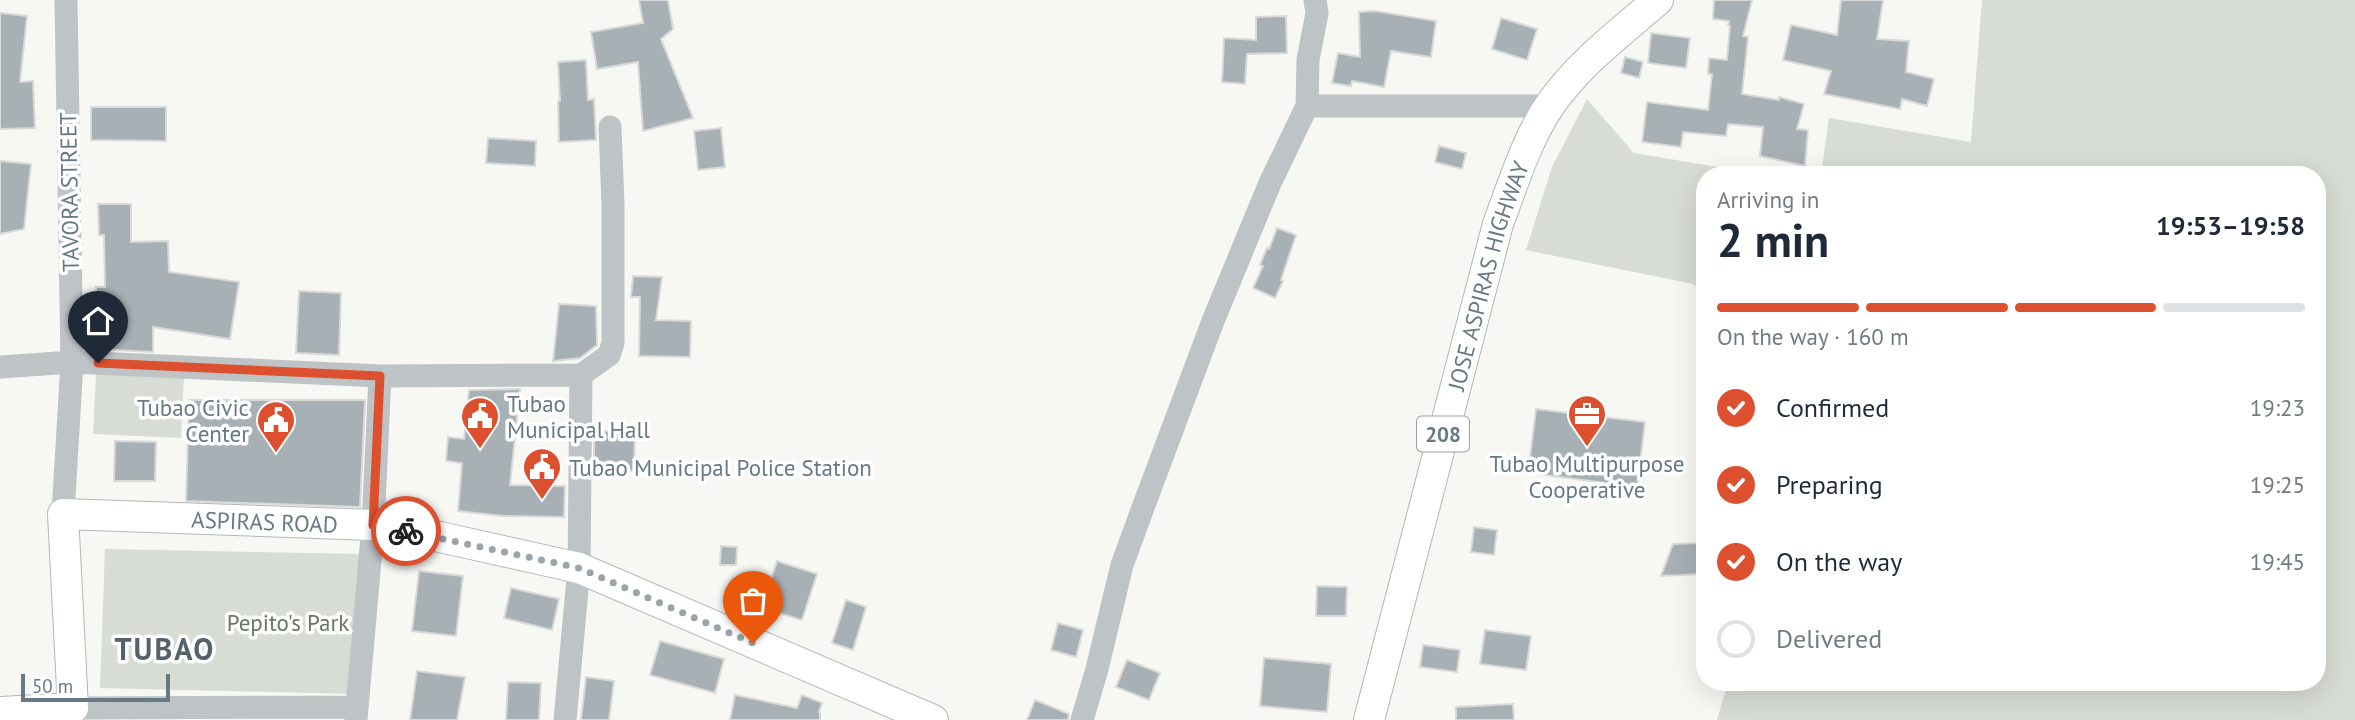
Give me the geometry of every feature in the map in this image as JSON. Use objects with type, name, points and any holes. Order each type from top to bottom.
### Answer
[{"type":"main road","name":"JOSE ASPIRAS HIGHWAY","points":[[1369,720],[1498,224],[1526,151],[1549,106],[1588,62],[1658,0]]},
{"type":"main road","name":"ASPIRAS ROAD","points":[[63,514],[373,525],[579,568],[933,720]]},
{"type":"main road","name":"TAVORA STREET","points":[[63,514],[73,714]]},
{"type":"main road","points":[[0,712],[73,714]]},
{"type":"street","name":"TAVORA STREET","points":[[63,514],[72,362],[66,0]]},
{"type":"street","points":[[1082,720],[1122,565],[1213,321],[1270,183],[1307,106],[1308,60],[1317,13],[1315,0]]},
{"type":"street","points":[[1307,106],[1549,106]]},
{"type":"street","points":[[0,367],[72,362],[380,376],[581,375],[609,355],[613,343],[610,127]]},
{"type":"street","points":[[565,720],[579,568],[581,375]]},
{"type":"street","points":[[73,714],[357,713],[373,525],[380,376]]},
{"type":"green space","points":[[1982,0],[2355,0],[2355,720],[1717,720],[1726,691],[2326,691],[2326,166],[1822,166],[1829,118],[1971,142]]},
{"type":"green space","points":[[1587,99],[1634,153],[1711,166],[1696,166],[1696,286],[1526,250],[1552,167]]},
{"type":"green space","points":[[96,373],[184,377],[181,438],[93,434]]},
{"type":"green space","name":"Pepito's Park","points":[[105,549],[363,554],[356,694],[100,688]]},
{"type":"building","points":[[639,0],[668,0],[673,29],[661,39],[693,118],[643,131],[638,62],[597,69],[591,32],[643,23]]},
{"type":"building","points":[[1714,0],[1752,0],[1743,36],[1748,37],[1742,94],[1779,100],[1779,97],[1804,104],[1797,129],[1808,130],[1805,166],[1760,156],[1763,127],[1728,124],[1726,136],[1683,132],[1681,147],[1642,142],[1647,102],[1708,110],[1712,74],[1708,74],[1709,58],[1727,60],[1730,26],[1729,21],[1713,19]]},
{"type":"building","points":[[1841,0],[1883,0],[1877,39],[1909,41],[1906,72],[1934,79],[1927,106],[1902,99],[1900,109],[1824,94],[1831,71],[1783,60],[1791,25],[1837,35]]},
{"type":"building","points":[[1375,11],[1436,21],[1431,57],[1391,51],[1384,87],[1352,81],[1351,86],[1332,83],[1338,53],[1360,57],[1359,12]]},
{"type":"building","points":[[0,13],[27,16],[20,82],[33,81],[35,128],[0,129]]},
{"type":"building","points":[[1286,16],[1287,53],[1247,54],[1245,84],[1222,82],[1224,38],[1256,40],[1256,17]]},
{"type":"building","points":[[1501,18],[1537,29],[1527,60],[1492,49]]},
{"type":"building","points":[[1651,33],[1690,38],[1686,68],[1648,63]]},
{"type":"building","points":[[1625,57],[1643,62],[1639,78],[1621,73]]},
{"type":"building","points":[[586,60],[588,100],[594,99],[596,140],[559,142],[558,62]]},
{"type":"building","points":[[91,107],[166,107],[166,141],[91,140]]},
{"type":"building","points":[[721,128],[725,167],[698,170],[694,131]]},
{"type":"building","points":[[488,138],[536,141],[535,166],[486,163]]},
{"type":"building","points":[[1439,146],[1466,153],[1462,169],[1435,162]]},
{"type":"building","points":[[0,161],[31,164],[24,229],[0,234]]},
{"type":"building","points":[[98,204],[131,204],[131,242],[168,241],[169,272],[239,282],[230,339],[153,327],[153,352],[96,349],[96,287],[105,287],[104,235],[99,235]]},
{"type":"building","points":[[1277,228],[1296,235],[1281,280],[1283,281],[1275,298],[1253,288]]},
{"type":"building","points":[[633,276],[662,277],[656,320],[691,321],[690,357],[639,356],[640,297],[631,297]]},
{"type":"building","points":[[299,291],[341,293],[339,355],[296,353]]},
{"type":"building","points":[[559,304],[596,306],[597,345],[580,358],[553,361]]},
{"type":"building","name":"Tubao Municipal Hall","points":[[520,389],[510,485],[565,486],[564,517],[503,516],[458,511],[462,463],[446,461],[448,437],[464,439],[469,390]]},
{"type":"building","name":"Tubao Civic Center","points":[[189,400],[365,400],[360,507],[186,501]]},
{"type":"building","name":"Tubao Multipurpose Cooperative","points":[[1536,409],[1645,422],[1637,487],[1528,473]]},
{"type":"building","points":[[594,431],[635,432],[634,471],[594,470]]},
{"type":"building","points":[[115,441],[156,442],[155,481],[114,481]]},
{"type":"building","points":[[1474,527],[1497,530],[1494,555],[1471,552]]},
{"type":"building","points":[[1696,543],[1696,574],[1661,576],[1673,544]]},
{"type":"building","points":[[721,546],[737,547],[736,565],[720,565]]},
{"type":"building","points":[[777,561],[817,574],[802,620],[762,608]]},
{"type":"building","points":[[419,571],[463,576],[456,636],[412,631]]},
{"type":"building","points":[[1317,586],[1347,587],[1346,616],[1316,616]]},
{"type":"building","points":[[511,588],[559,599],[552,630],[504,618]]},
{"type":"building","points":[[846,600],[866,607],[853,650],[832,643]]},
{"type":"building","points":[[1058,623],[1083,630],[1076,657],[1051,650]]},
{"type":"building","points":[[1485,630],[1531,636],[1526,670],[1480,664]]},
{"type":"building","points":[[660,641],[724,659],[715,693],[650,675]]},
{"type":"building","points":[[1423,645],[1460,650],[1457,672],[1420,667]]},
{"type":"building","points":[[1264,658],[1331,664],[1327,712],[1260,706]]},
{"type":"building","points":[[1127,660],[1160,673],[1149,700],[1116,687]]},
{"type":"building","points":[[417,671],[465,677],[457,720],[410,720]]},
{"type":"building","points":[[586,677],[614,681],[609,720],[581,720]]},
{"type":"building","points":[[508,682],[541,683],[539,720],[506,720]]},
{"type":"building","points":[[735,695],[797,708],[802,695],[822,703],[820,720],[730,720]]},
{"type":"building","points":[[1035,700],[1069,714],[1068,720],[1027,720]]},
{"type":"building","points":[[1513,704],[1514,720],[1456,720],[1456,707]]},
{"type":"way so far","points":[[406,531],[579,568],[753,643]]},
{"type":"place","name":"Tubao Multipurpose Cooperative","points":[[1587,448]]},
{"type":"place","name":"Tubao Municipal Hall","points":[[480,450]]},
{"type":"place","name":"Tubao Civic Center","points":[[276,454]]},
{"type":"place","name":"Tubao Municipal Police Station","points":[[542,501]]},
{"type":"district","name":"TUBAO","points":[[165,648]]},
{"type":"route","points":[[98,363],[380,376],[373,525],[406,531]]}]
